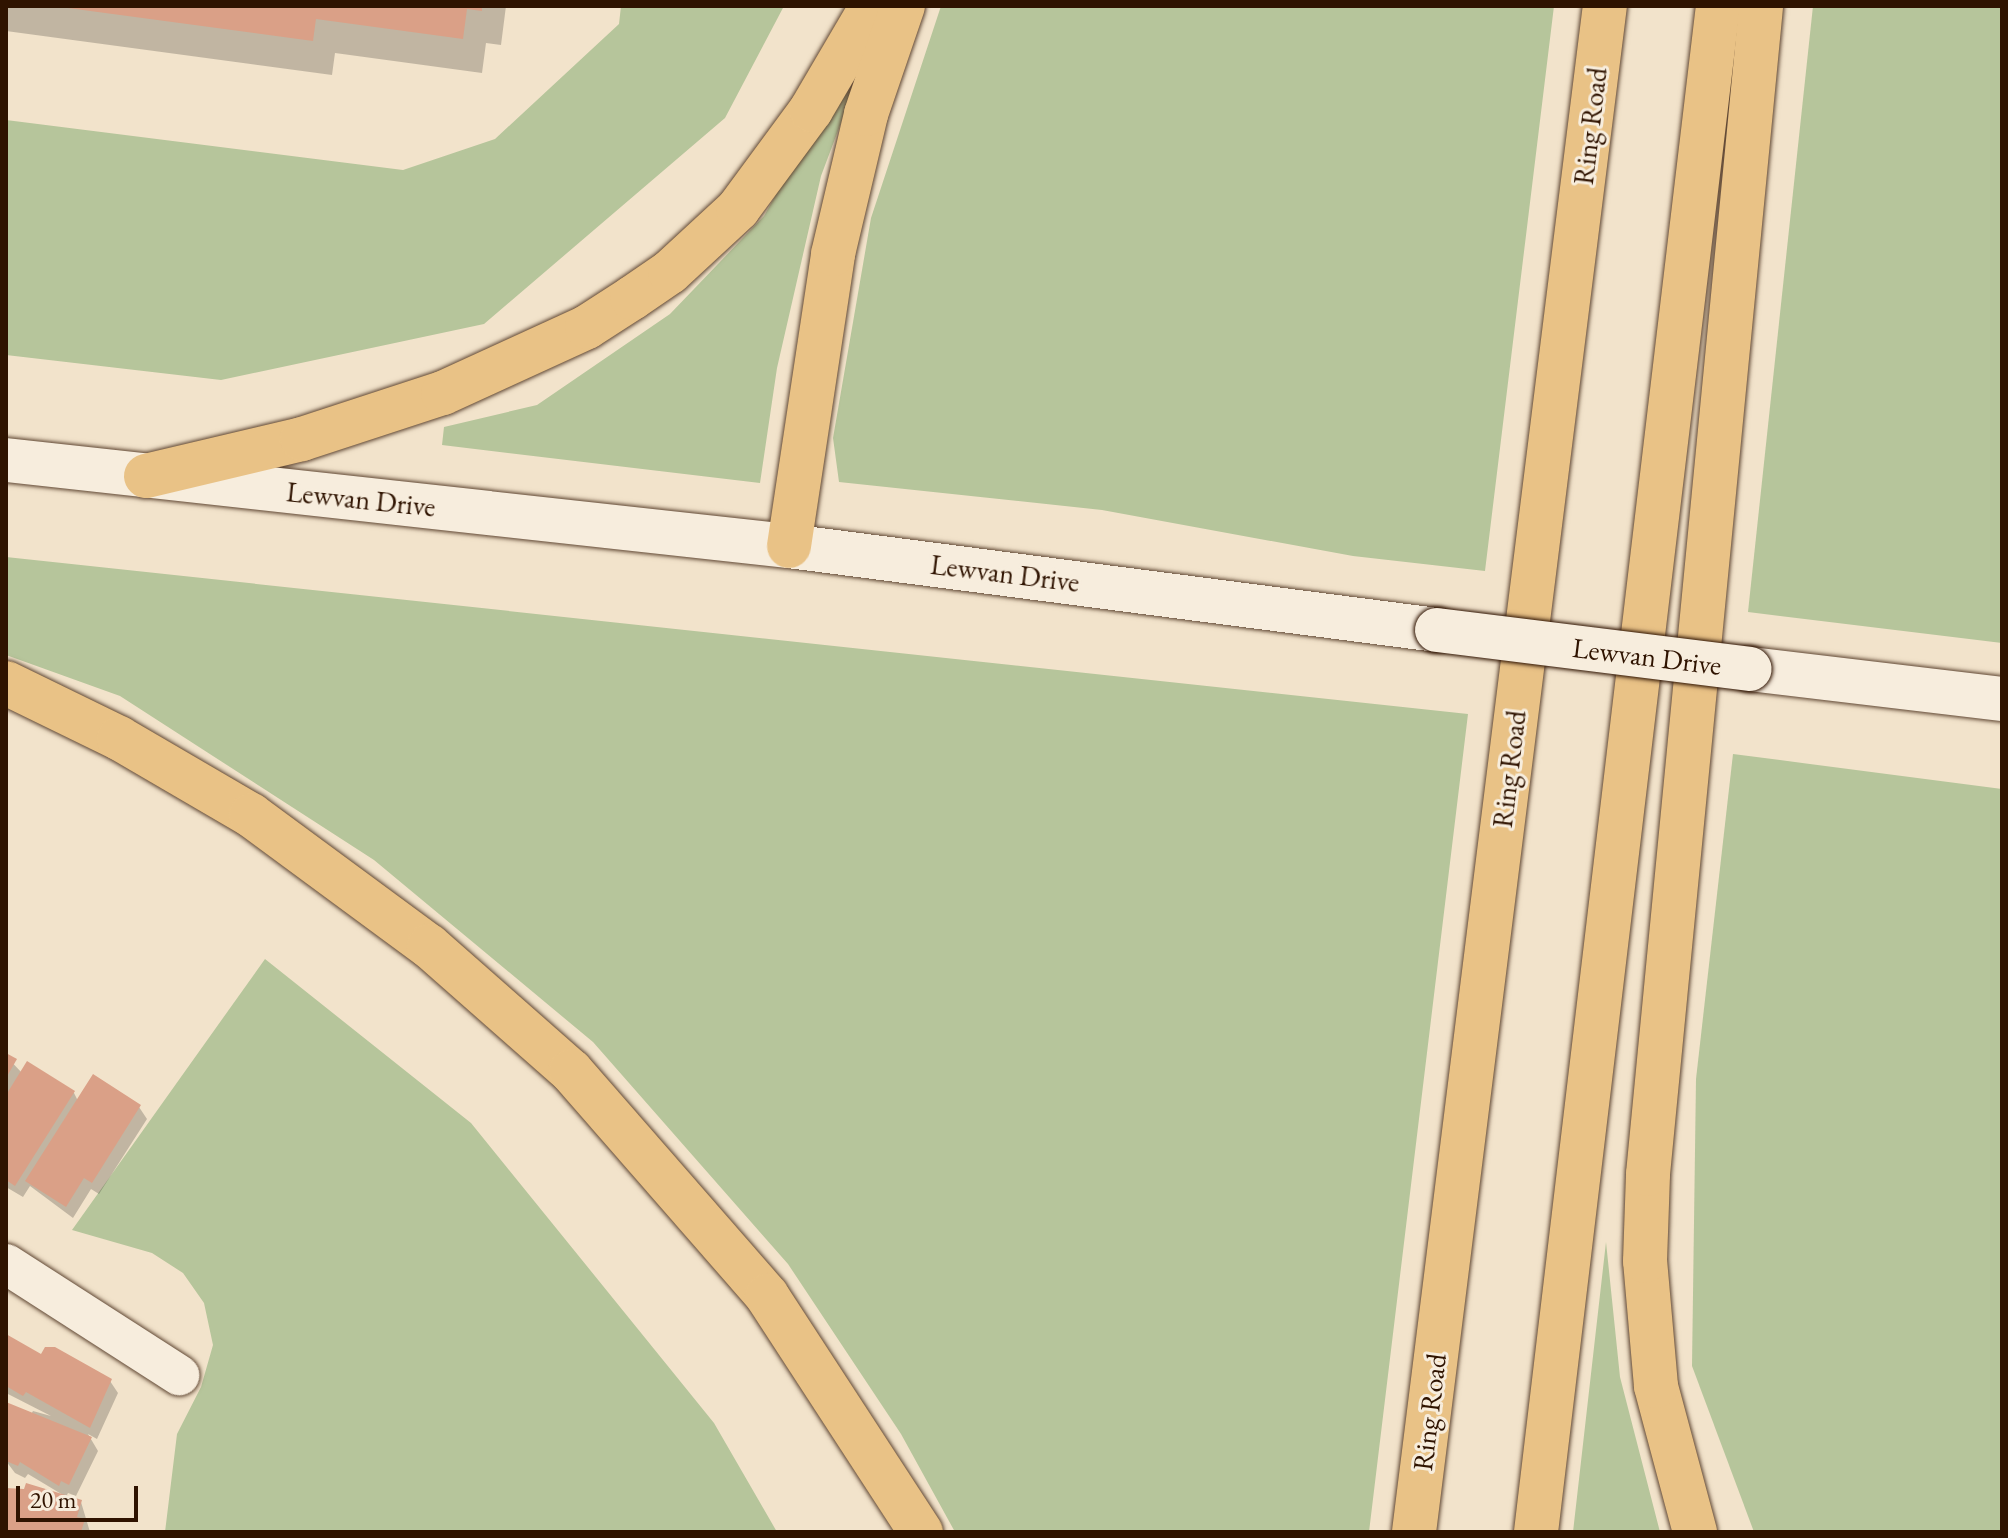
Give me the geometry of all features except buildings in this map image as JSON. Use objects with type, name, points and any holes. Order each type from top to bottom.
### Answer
[{"type":"highway","points":[[146,476],[302,439],[443,393],[587,327],[632,298],[670,272],[738,209],[811,110],[872,6]]},
{"type":"highway","points":[[789,546],[833,254],[866,114],[903,6]]},
{"type":"highway","name":"Ring Road","points":[[1414,1532],[1605,6]]},
{"type":"highway","points":[[1536,1532],[1718,6]]},
{"type":"highway","points":[[1695,1532],[1656,1386],[1645,1261],[1648,1174],[1761,6]]},
{"type":"highway","points":[[6,683],[119,738],[251,815],[429,946],[571,1071],[767,1296],[921,1532]]},
{"type":"main road","name":"Lewvan Drive","points":[[6,460],[789,546],[2002,699]]},
{"type":"street","points":[[6,1264],[179,1375]]},
{"type":"green space","points":[[621,6],[784,6],[725,118],[484,324],[221,380],[6,355],[6,120],[403,170],[495,139],[619,24]]},
{"type":"green space","points":[[941,6],[1554,6],[1485,571],[1353,556],[1102,510],[839,482],[833,438],[871,218]]},
{"type":"green space","points":[[1813,6],[2002,6],[2002,643],[1748,612]]},
{"type":"green space","points":[[859,46],[868,51],[821,176],[777,368],[760,483],[442,445],[444,427],[537,405],[670,314],[764,216]]},
{"type":"green space","points":[[6,557],[1468,714],[1369,1532],[955,1532],[901,1434],[788,1264],[593,1042],[374,860],[120,696],[6,655]]},
{"type":"green space","points":[[1733,754],[2002,789],[2002,1532],[1754,1532],[1692,1366],[1696,1079]]},
{"type":"green space","points":[[265,959],[471,1123],[714,1423],[777,1532],[165,1532],[177,1434],[201,1387],[213,1345],[204,1303],[183,1273],[152,1253],[72,1230]]},
{"type":"green space","points":[[1606,1242],[1620,1377],[1660,1532],[1573,1532]]}]
